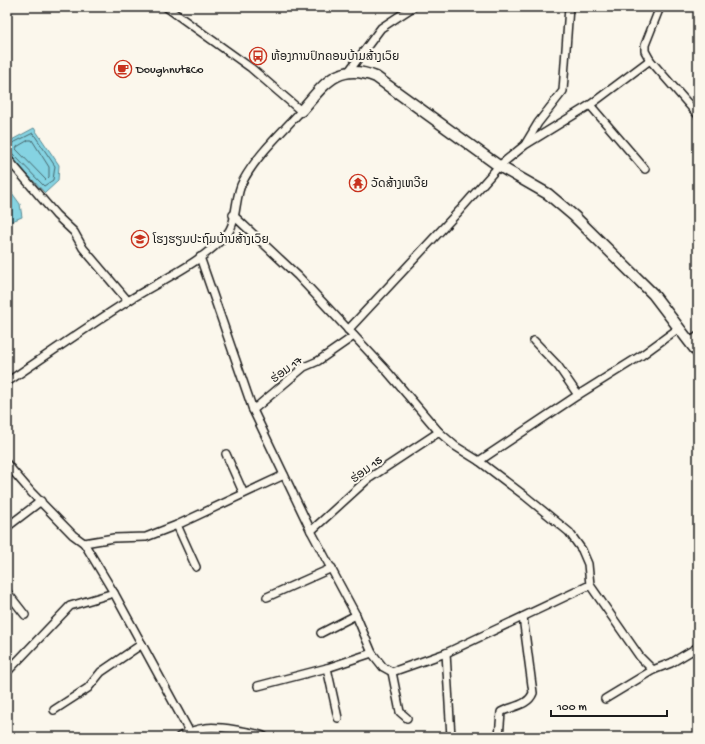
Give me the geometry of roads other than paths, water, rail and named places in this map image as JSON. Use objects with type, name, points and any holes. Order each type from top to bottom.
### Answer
[{"type":"street","points":[[166,7],[251,68],[301,111]]},
{"type":"street","points":[[349,71],[381,28],[413,7]]},
{"type":"street","points":[[525,145],[538,123],[563,91],[569,7]]},
{"type":"street","points":[[660,7],[645,46],[645,51],[650,60],[698,115]]},
{"type":"street","points":[[348,330],[499,166],[525,145],[590,105],[650,60]]},
{"type":"street","points":[[7,382],[128,301],[200,257],[226,235],[232,224],[239,189],[248,173],[326,82],[349,71],[376,77],[499,166],[548,194],[574,216],[653,294],[679,328],[694,339],[698,353]]},
{"type":"street","points":[[590,105],[645,170]]},
{"type":"street","points":[[7,158],[56,215],[74,232],[83,248],[128,301]]},
{"type":"street","points":[[233,215],[298,276],[354,336],[439,432],[455,446],[479,461],[569,532],[582,550],[588,564],[590,585],[640,657],[653,670]]},
{"type":"street","points":[[200,257],[253,410],[311,531],[356,615],[372,653],[383,667],[392,672],[446,653],[590,585]]},
{"type":"street","points":[[479,461],[578,394],[642,355],[679,328]]},
{"type":"street","name":"ຮ່ອມ 17","points":[[253,410],[304,367],[318,361],[354,336]]},
{"type":"street","points":[[534,341],[558,366],[578,394]]},
{"type":"street","name":"ຮ່ອມ 15","points":[[311,531],[368,479],[439,432]]},
{"type":"street","points":[[226,454],[243,492]]},
{"type":"street","points":[[7,464],[73,535],[84,543],[114,593],[189,731]]},
{"type":"street","points":[[84,543],[114,538],[146,536],[177,525],[243,492],[284,475]]},
{"type":"street","points":[[7,527],[41,501]]},
{"type":"street","points":[[177,525],[196,567]]},
{"type":"street","points":[[267,597],[332,568]]},
{"type":"street","points":[[7,592],[24,615]]},
{"type":"street","points":[[7,672],[70,606],[114,593]]},
{"type":"street","points":[[321,633],[356,615]]},
{"type":"street","points":[[499,737],[501,712],[525,702],[531,698],[533,693],[523,617]]},
{"type":"street","points":[[54,710],[88,688],[102,672],[142,644]]},
{"type":"street","points":[[605,699],[653,670],[671,663],[698,647]]},
{"type":"street","points":[[258,686],[327,668],[372,653]]},
{"type":"street","points":[[446,653],[451,737]]},
{"type":"street","points":[[327,668],[338,718]]},
{"type":"street","points":[[392,672],[400,712],[401,715],[407,718]]},
{"type":"street","points":[[179,737],[189,731],[207,727],[266,737]]},
{"type":"water","points":[[34,128],[59,165],[58,181],[45,193],[7,153],[8,142]]},
{"type":"water","points":[[7,186],[20,204],[22,217],[7,223]]},
{"type":"place","name":"ຫ້ອງການປົກຄອນບ້າມສ້າງເວົຍ","points":[[258,56]]},
{"type":"place","name":"Doughnut&Co","points":[[123,69]]},
{"type":"place","name":"ວັດສ້າງເຫວີຍ","points":[[358,183]]},
{"type":"place","name":"ໂຮງຮຽນປະຖົມບ້ານສ້າງເວົຍ","points":[[140,239]]}]
